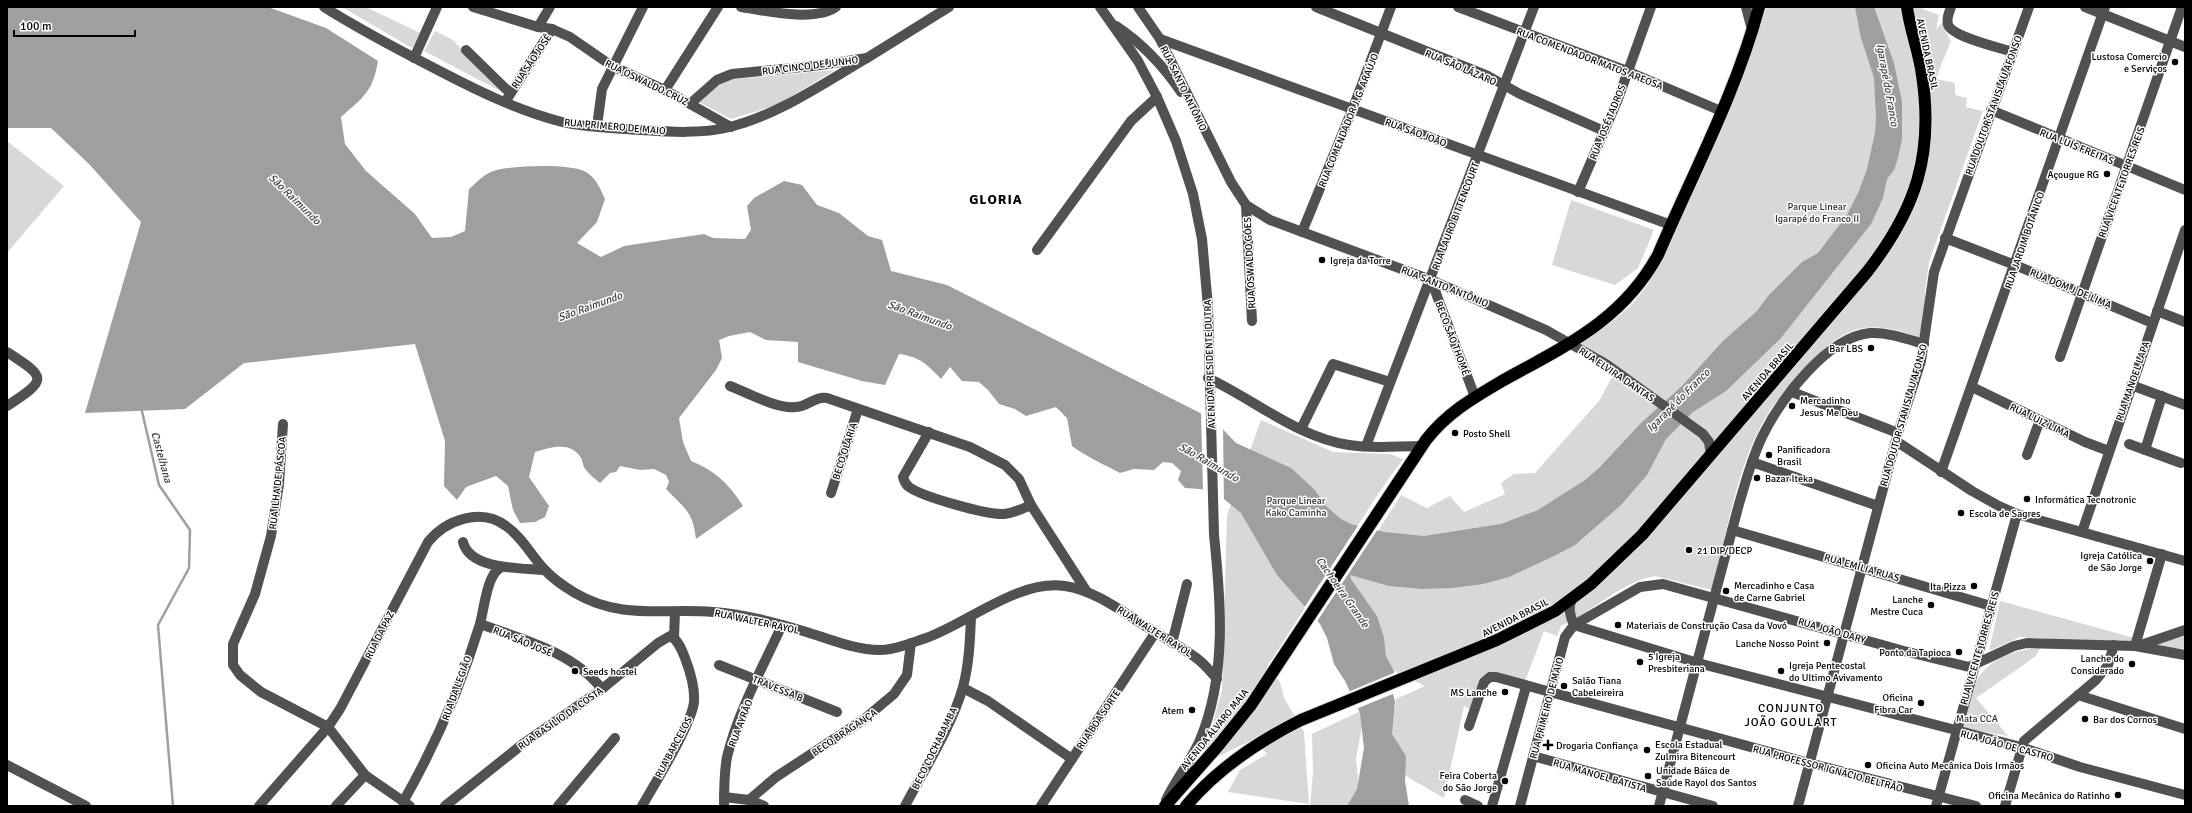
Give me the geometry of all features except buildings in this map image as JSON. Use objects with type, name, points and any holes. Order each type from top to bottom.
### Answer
[{"type":"highway","points":[[1422,446],[1444,420],[1475,397],[1571,343],[1604,320],[1635,292],[1651,268],[1721,111],[1752,32],[1759,7]]},
{"type":"highway","name":"AVENIDA BRASIL","points":[[1186,806],[1224,767],[1249,748],[1301,720],[1497,640],[1555,610],[1576,595],[1626,552],[1868,272],[1887,247],[1912,200],[1921,169],[1926,136],[1926,108],[1922,73],[1907,7]]},
{"type":"highway","name":"AVENIDA ÁLVARO MAIA","points":[[1164,806],[1235,725],[1278,665],[1422,446]]},
{"type":"street","name":"RUA PRIMERO DE MAIO","points":[[324,7],[414,58],[565,122],[597,126],[684,132],[706,131],[731,126],[770,114],[868,58]]},
{"type":"street","points":[[414,58],[437,7]]},
{"type":"street","name":"RUA OSWALDO CRUZ","points":[[473,7],[538,27],[552,29],[570,37],[612,66],[691,103],[731,126]]},
{"type":"street","points":[[538,27],[550,7]]},
{"type":"street","points":[[597,126],[600,98],[612,66],[643,7]]},
{"type":"street","points":[[665,90],[718,7]]},
{"type":"street","points":[[741,7],[824,14],[836,7]]},
{"type":"street","name":"RUA CINCO DE JUNHO","points":[[691,103],[717,80],[732,74],[813,66],[868,58],[949,7]]},
{"type":"street","name":"AVENIDA PRESIDENTE DUTRA","points":[[1100,7],[1138,61],[1176,141],[1185,167],[1200,232],[1208,307],[1208,378],[1214,535],[1219,597],[1217,679],[1209,715],[1200,742]]},
{"type":"street","points":[[1138,7],[1160,39]]},
{"type":"street","name":"RUA SÃO LÁZARO","points":[[1316,7],[1488,76],[1503,85],[1604,131]]},
{"type":"street","name":"RUA COMENDADOR J. G. ARAÚJO","points":[[1302,232],[1353,108],[1391,7]]},
{"type":"street","name":"RUA COMENDADOR MATOS AREOSA","points":[[1458,7],[1627,71],[1721,111]]},
{"type":"street","name":"RUA LAURO BITTENCOURT","points":[[1366,446],[1431,280],[1503,85],[1534,7]]},
{"type":"street","name":"RUA JOSÉ TADROS","points":[[1578,192],[1604,131],[1651,7]]},
{"type":"street","points":[[1746,7],[1752,32]]},
{"type":"street","name":"RUA DOUTOR STANISLAU AFONSO","points":[[1798,806],[1878,506],[1916,376],[1924,344],[1934,272],[2029,7]]},
{"type":"street","points":[[2085,7],[2103,10],[2185,47]]},
{"type":"street","name":"RUA VICENTE TORRES REIS","points":[[2060,357],[2182,7]]},
{"type":"street","name":"RUA JARDIM BOTÂNICO","points":[[1942,472],[2016,265],[2103,10]]},
{"type":"street","points":[[1949,12],[1948,25],[1956,33],[2013,52]]},
{"type":"street","points":[[1110,22],[1142,45],[1165,68],[1204,130]]},
{"type":"street","name":"RUA SÃO JOSÉ","points":[[507,98],[552,29]]},
{"type":"street","name":"RUA SÃO JOÃO","points":[[1160,39],[1671,225]]},
{"type":"street","name":"RUA SANTO ANTÔNIO","points":[[1160,39],[1204,130],[1231,182],[1246,205],[1270,220],[1431,280],[1530,322],[1571,343]]},
{"type":"street","points":[[466,50],[507,98]]},
{"type":"street","points":[[1036,250],[1131,122],[1156,97]]},
{"type":"street","name":"RUA LUÍS FREITAS","points":[[1991,110],[2058,140],[2185,190]]},
{"type":"street","name":"RUA OSWALDO GÓES","points":[[1246,205],[1252,321]]},
{"type":"street","name":"RUA MANOEL LAPA","points":[[2082,532],[2152,323],[2184,236]]},
{"type":"street","name":"RUA DOM J DE LIMA","points":[[1945,238],[2016,265],[2152,323]]},
{"type":"street","name":"BECO SÃO THOMÉ","points":[[1431,280],[1475,397]]},
{"type":"street","points":[[2157,311],[2185,322]]},
{"type":"street","points":[[1659,806],[1732,530],[1752,462],[1772,418],[1812,368],[1831,350],[1856,336],[1881,333],[1924,344]]},
{"type":"street","name":"RUA ELVIRA DANTAS","points":[[1571,343],[1606,364],[1696,429],[1709,442],[1711,455]]},
{"type":"street","points":[[7,352],[37,372],[38,376],[35,385],[7,406]]},
{"type":"street","points":[[1301,429],[1333,364],[1390,382]]},
{"type":"street","points":[[1208,378],[1301,429],[1340,444],[1366,446],[1422,446]]},
{"type":"street","points":[[2131,385],[2185,405]]},
{"type":"street","points":[[730,386],[789,407],[803,406],[820,397],[929,432],[976,450],[1005,465],[1019,479],[1031,505],[1087,592]]},
{"type":"street","name":"RUA LUIZ LIMA","points":[[1972,387],[2085,442],[2109,451]]},
{"type":"street","points":[[1792,392],[1897,437],[1942,472],[1991,502],[2017,514],[2185,560]]},
{"type":"street","points":[[2145,450],[2162,396]]},
{"type":"street","name":"BECO OLARIA","points":[[831,493],[858,408]]},
{"type":"street","points":[[2027,455],[2040,420]]},
{"type":"street","name":"RUA ILHA DE PÁSCOA","points":[[283,424],[279,484],[271,536],[255,594],[233,644],[233,665],[240,675],[261,692],[328,727],[365,775],[405,805]]},
{"type":"street","points":[[929,432],[903,476],[908,486],[962,506],[994,514],[1014,512],[1031,505]]},
{"type":"street","points":[[2130,444],[2181,463]]},
{"type":"street","points":[[1752,462],[1878,506]]},
{"type":"street","name":"RUA VICENTE TORRES REIS","points":[[1937,801],[2017,514]]},
{"type":"street","name":"RUA WALTER RAYOL","points":[[428,542],[437,531],[454,522],[478,516],[505,524],[544,570],[575,593],[605,607],[632,612],[725,613],[782,625],[847,644],[879,650],[896,648],[939,633],[1017,594],[1039,588],[1062,585],[1087,592],[1110,603],[1155,633],[1197,658],[1217,679]]},
{"type":"street","name":"RUA EMÍLIA RUAS","points":[[1732,530],[1991,606]]},
{"type":"street","name":"RUA DA PAZ","points":[[259,806],[328,727],[353,686],[428,542]]},
{"type":"street","points":[[463,542],[468,553],[500,568],[544,570]]},
{"type":"street","points":[[2136,646],[2162,554]]},
{"type":"street","name":"RUA DA LEGIÃO","points":[[405,805],[443,726],[480,624],[491,579],[496,570],[500,568]]},
{"type":"street","points":[[1172,643],[1187,584]]},
{"type":"street","name":"RUA JOÃO DARY","points":[[1574,625],[1629,592],[1650,584],[1663,584],[1904,651],[1966,666],[1974,666]]},
{"type":"street","points":[[1574,625],[1569,614],[1572,599],[1576,595]]},
{"type":"street","points":[[1555,610],[1561,610],[1569,614]]},
{"type":"street","points":[[675,612],[675,639]]},
{"type":"street","name":"BECO COCHABAMBA","points":[[905,806],[951,717],[962,688],[971,641],[971,617]]},
{"type":"street","name":"RUA SÃO JOSÉ","points":[[480,624],[547,649],[587,673],[602,689]]},
{"type":"street","name":"RUA AYRÃO","points":[[724,801],[725,769],[731,742],[756,679],[782,625]]},
{"type":"street","name":"RUA JOÃO DE CASTRO","points":[[1574,625],[1698,663],[2021,747],[2080,767],[2185,795]]},
{"type":"street","name":"RUA PRIMEIRO DE MAIO","points":[[1520,806],[1565,637],[1574,625]]},
{"type":"street","points":[[2136,646],[2185,630]]},
{"type":"street","name":"RUA BOA SORTE","points":[[1041,806],[1155,633]]},
{"type":"street","name":"RUA BASÍLIO DA COSTA","points":[[445,806],[524,743],[602,689],[658,643],[670,636],[675,639]]},
{"type":"street","name":"RUA BARCELOS","points":[[642,806],[691,715],[694,704],[694,692],[687,665],[675,639]]},
{"type":"street","name":"BECO BRAGANÇA","points":[[749,800],[776,777],[863,720],[894,694],[907,675],[911,643]]},
{"type":"street","points":[[1974,666],[2014,646],[2027,643],[2136,646],[2185,655]]},
{"type":"street","points":[[2005,806],[2021,747],[2028,736],[2078,695],[2105,670],[2114,645]]},
{"type":"street","points":[[1197,658],[1207,660],[1218,659]]},
{"type":"street","name":"TRAVESSA B","points":[[719,665],[837,712]]},
{"type":"street","name":"RUA PROFESSOR IGNÁCIO BELTRÃO","points":[[1469,726],[1484,682],[1490,677],[1496,677],[1550,694],[1809,763],[1937,801],[1976,806]]},
{"type":"street","points":[[1492,806],[1526,687]]},
{"type":"street","points":[[962,688],[988,701],[1072,759]]},
{"type":"street","points":[[2078,695],[2185,729]]},
{"type":"street","points":[[558,806],[615,738]]},
{"type":"street","name":"AVENIDA ÁLVARO MAIA","points":[[1164,806],[1169,793],[1200,742]]},
{"type":"street","name":"RUA MANOEL BATISTA","points":[[1533,756],[1713,806]]},
{"type":"street","points":[[7,765],[86,806]]},
{"type":"street","points":[[336,806],[365,775]]},
{"type":"street","points":[[724,801],[749,800],[764,806]]},
{"type":"street","points":[[1465,800],[1478,806]]},
{"type":"green space","points":[[342,7],[366,7],[420,33],[412,48]]},
{"type":"green space","name":"Parque Linear Igarapé do Franco II","points":[[1765,7],[1918,7],[1939,15],[1936,29],[1943,22],[1943,27],[1951,41],[1939,70],[1937,79],[1955,83],[1955,95],[1967,98],[1966,107],[1983,111],[1929,262],[1925,292],[1925,308],[1920,335],[1918,337],[1899,331],[1882,328],[1854,330],[1830,344],[1817,356],[1774,405],[1756,436],[1747,457],[1733,501],[1712,590],[1655,576],[1642,579],[1630,584],[1561,626],[1557,636],[1544,631],[1522,689],[1486,679],[1475,711],[1464,706],[1444,798],[1409,778],[1391,762],[1390,744],[1396,699],[1425,686],[1394,671],[1386,656],[1384,637],[1377,616],[1351,579],[1350,575],[1401,495],[1427,508],[1450,496],[1464,512],[1505,494],[1501,483],[1514,474],[1535,473],[1599,401],[1617,368],[1579,343],[1608,325],[1628,308],[1644,289],[1662,261],[1715,141],[1751,53]]},
{"type":"green space","points":[[435,31],[453,40],[502,92],[424,51]]},
{"type":"green space","points":[[835,70],[777,105],[731,119],[699,102],[725,80]]},
{"type":"green space","points":[[7,141],[64,186],[7,253]]},
{"type":"green space","points":[[1571,200],[1654,230],[1638,268],[1615,285],[1552,265]]},
{"type":"green space","name":"Parque Linear Kako Caminha","points":[[1261,420],[1333,452],[1390,454],[1403,459],[1380,491],[1267,667],[1280,682],[1284,698],[1304,732],[1309,804],[1228,792],[1240,770],[1267,754],[1254,739],[1213,759],[1206,749],[1222,690],[1227,515]]},
{"type":"green space","points":[[2000,601],[2156,644],[2185,636],[2185,649],[2020,637],[1989,651]]},
{"type":"green space","name":"Mata CCA","points":[[2040,648],[2036,656],[1976,698],[2008,736],[1961,728],[1975,683],[1983,671],[1997,660],[2005,656],[2022,650]]},
{"type":"green space","points":[[1365,709],[1356,759],[1361,806],[1310,806],[1313,772],[1312,734]]},
{"type":"water","points":[[7,7],[268,7],[326,28],[378,61],[370,87],[356,104],[341,117],[345,144],[366,171],[415,214],[432,238],[451,237],[465,231],[469,189],[488,173],[511,168],[539,166],[568,167],[579,169],[592,177],[605,199],[597,222],[577,243],[601,257],[624,246],[704,234],[713,238],[745,239],[751,230],[747,206],[754,198],[784,181],[802,185],[817,205],[839,213],[868,236],[882,240],[891,271],[947,285],[1214,420],[1236,443],[1291,468],[1314,489],[1327,507],[1341,519],[1351,524],[1384,532],[1424,536],[1501,524],[1538,510],[1585,480],[1599,468],[1641,423],[1682,386],[1723,341],[1757,311],[1768,296],[1802,262],[1818,253],[1847,215],[1859,191],[1867,169],[1875,133],[1876,118],[1874,78],[1861,38],[1855,7],[1874,7],[1894,63],[1902,102],[1902,139],[1894,170],[1887,179],[1883,198],[1871,224],[1781,338],[1726,391],[1693,412],[1666,439],[1647,475],[1621,505],[1575,545],[1509,577],[1483,584],[1452,588],[1422,589],[1389,586],[1350,575],[1351,579],[1377,616],[1384,637],[1386,656],[1394,671],[1392,690],[1395,702],[1392,734],[1406,756],[1405,781],[1409,806],[1347,806],[1357,789],[1364,748],[1360,713],[1345,681],[1334,664],[1327,638],[1320,624],[1277,575],[1241,513],[1213,490],[1185,488],[1178,480],[1181,471],[1172,463],[1163,462],[1154,470],[1134,469],[1120,473],[1089,457],[1072,446],[1067,418],[1056,407],[1026,416],[1015,409],[999,404],[988,390],[979,382],[962,381],[950,367],[941,379],[918,359],[899,354],[885,385],[862,381],[798,362],[798,342],[766,340],[750,332],[729,336],[719,340],[722,358],[716,370],[679,418],[683,442],[691,461],[707,469],[721,479],[733,491],[743,506],[696,539],[693,522],[687,511],[666,489],[669,482],[666,475],[654,469],[640,470],[620,466],[616,472],[610,473],[600,483],[585,469],[581,458],[577,453],[566,447],[554,447],[535,452],[529,477],[549,506],[545,517],[535,522],[520,523],[513,510],[508,486],[496,476],[466,487],[457,500],[444,486],[445,441],[415,344],[244,363],[185,409],[85,413],[141,222],[89,164],[51,128],[7,128]]},
{"type":"pier","points":[[1201,412],[1215,418],[1223,426],[1224,502],[1212,491],[1203,491]]},
{"type":"pier","points":[[1359,524],[1378,529],[1316,623],[1304,608]]},
{"type":"pier","points":[[1396,672],[1395,693],[1356,709],[1348,692]]},
{"type":"waterway","name":"Castelhana","points":[[141,407],[159,485],[190,530],[189,568],[158,625],[173,806]]},
{"type":"place","name":"Lustosa Comercio e Serviços","points":[[2175,62]]},
{"type":"place","name":"Açougue RG","points":[[2107,174]]},
{"type":"place","name":"Igreja da Torre","points":[[1322,260]]},
{"type":"place","name":"Bar LBS","points":[[1871,348]]},
{"type":"place","name":"Mercadinho Jesus Me Deu","points":[[1792,406]]},
{"type":"place","name":"Posto Shell","points":[[1455,433]]},
{"type":"place","name":"Panificadora Brasil","points":[[1769,455]]},
{"type":"place","name":"Bazar Iteka","points":[[1757,478]]},
{"type":"place","name":"Informática Tecnotronic","points":[[2027,499]]},
{"type":"place","name":"Escola de Sagres","points":[[1961,513]]},
{"type":"place","name":"21 DIP/DECP","points":[[1689,550]]},
{"type":"place","name":"Igreja Católica de São Jorge","points":[[2150,561]]},
{"type":"place","name":"Ita Pizza","points":[[1974,586]]},
{"type":"place","name":"Mercadinho e Casa de Carne Gabriel","points":[[1726,591]]},
{"type":"place","name":"Lanche Mestre Cuca","points":[[1931,605]]},
{"type":"place","name":"Materiais de Construção Casa da Vovó","points":[[1618,625]]},
{"type":"place","name":"Lanche Nosso Point","points":[[1827,643]]},
{"type":"place","name":"Ponto da Tapioca","points":[[1959,652]]},
{"type":"place","name":"5 Igreja Presbiteriana","points":[[1640,662]]},
{"type":"place","name":"Lanche do Considerado","points":[[2132,664]]},
{"type":"place","name":"Seeds hostel","points":[[575,671]]},
{"type":"place","name":"Igreja Pentecostal do Ultimo Avivamento","points":[[1781,671]]},
{"type":"place","name":"Salão Tiana Cabeleireira","points":[[1564,686]]},
{"type":"place","name":"MS Lanche","points":[[1505,692]]},
{"type":"place","name":"Oficina Fibra Car","points":[[1921,703]]},
{"type":"place","name":"Atem","points":[[1192,710]]},
{"type":"place","name":"Bar dos Cornos","points":[[2085,719]]},
{"type":"place","name":"Drogaria Confiança","points":[[1548,745]]},
{"type":"place","name":"Escola Estadual Zulmira Bitencourt","points":[[1647,750]]},
{"type":"place","name":"Oficina Auto Mecânica Dois Irmãos","points":[[1868,765]]},
{"type":"place","name":"Unidade Báica de Saúde Rayol dos Santos","points":[[1648,776]]},
{"type":"place","name":"Feira Coberta do São Jorge","points":[[1505,781]]},
{"type":"place","name":"Oficina Mecânica do Ratinho","points":[[2118,795]]},
{"type":"district","name":"GLORIA","points":[[996,199]]},
{"type":"district","name":"CONJUNTO JOÃO GOULART","points":[[1791,715]]},
{"type":"water label","name":"Igarapé do Franco","points":[[1888,85]]},
{"type":"water label","name":"São Raimundo","points":[[295,199]]},
{"type":"water label","name":"São Raimundo","points":[[590,306]]},
{"type":"water label","name":"São Raimundo","points":[[920,315]]},
{"type":"water label","name":"Igarapé do Franco","points":[[1678,400]]},
{"type":"water label","name":"São Raimundo","points":[[1209,462]]},
{"type":"water label","name":"Cachoeira Grande","points":[[1343,592]]}]
